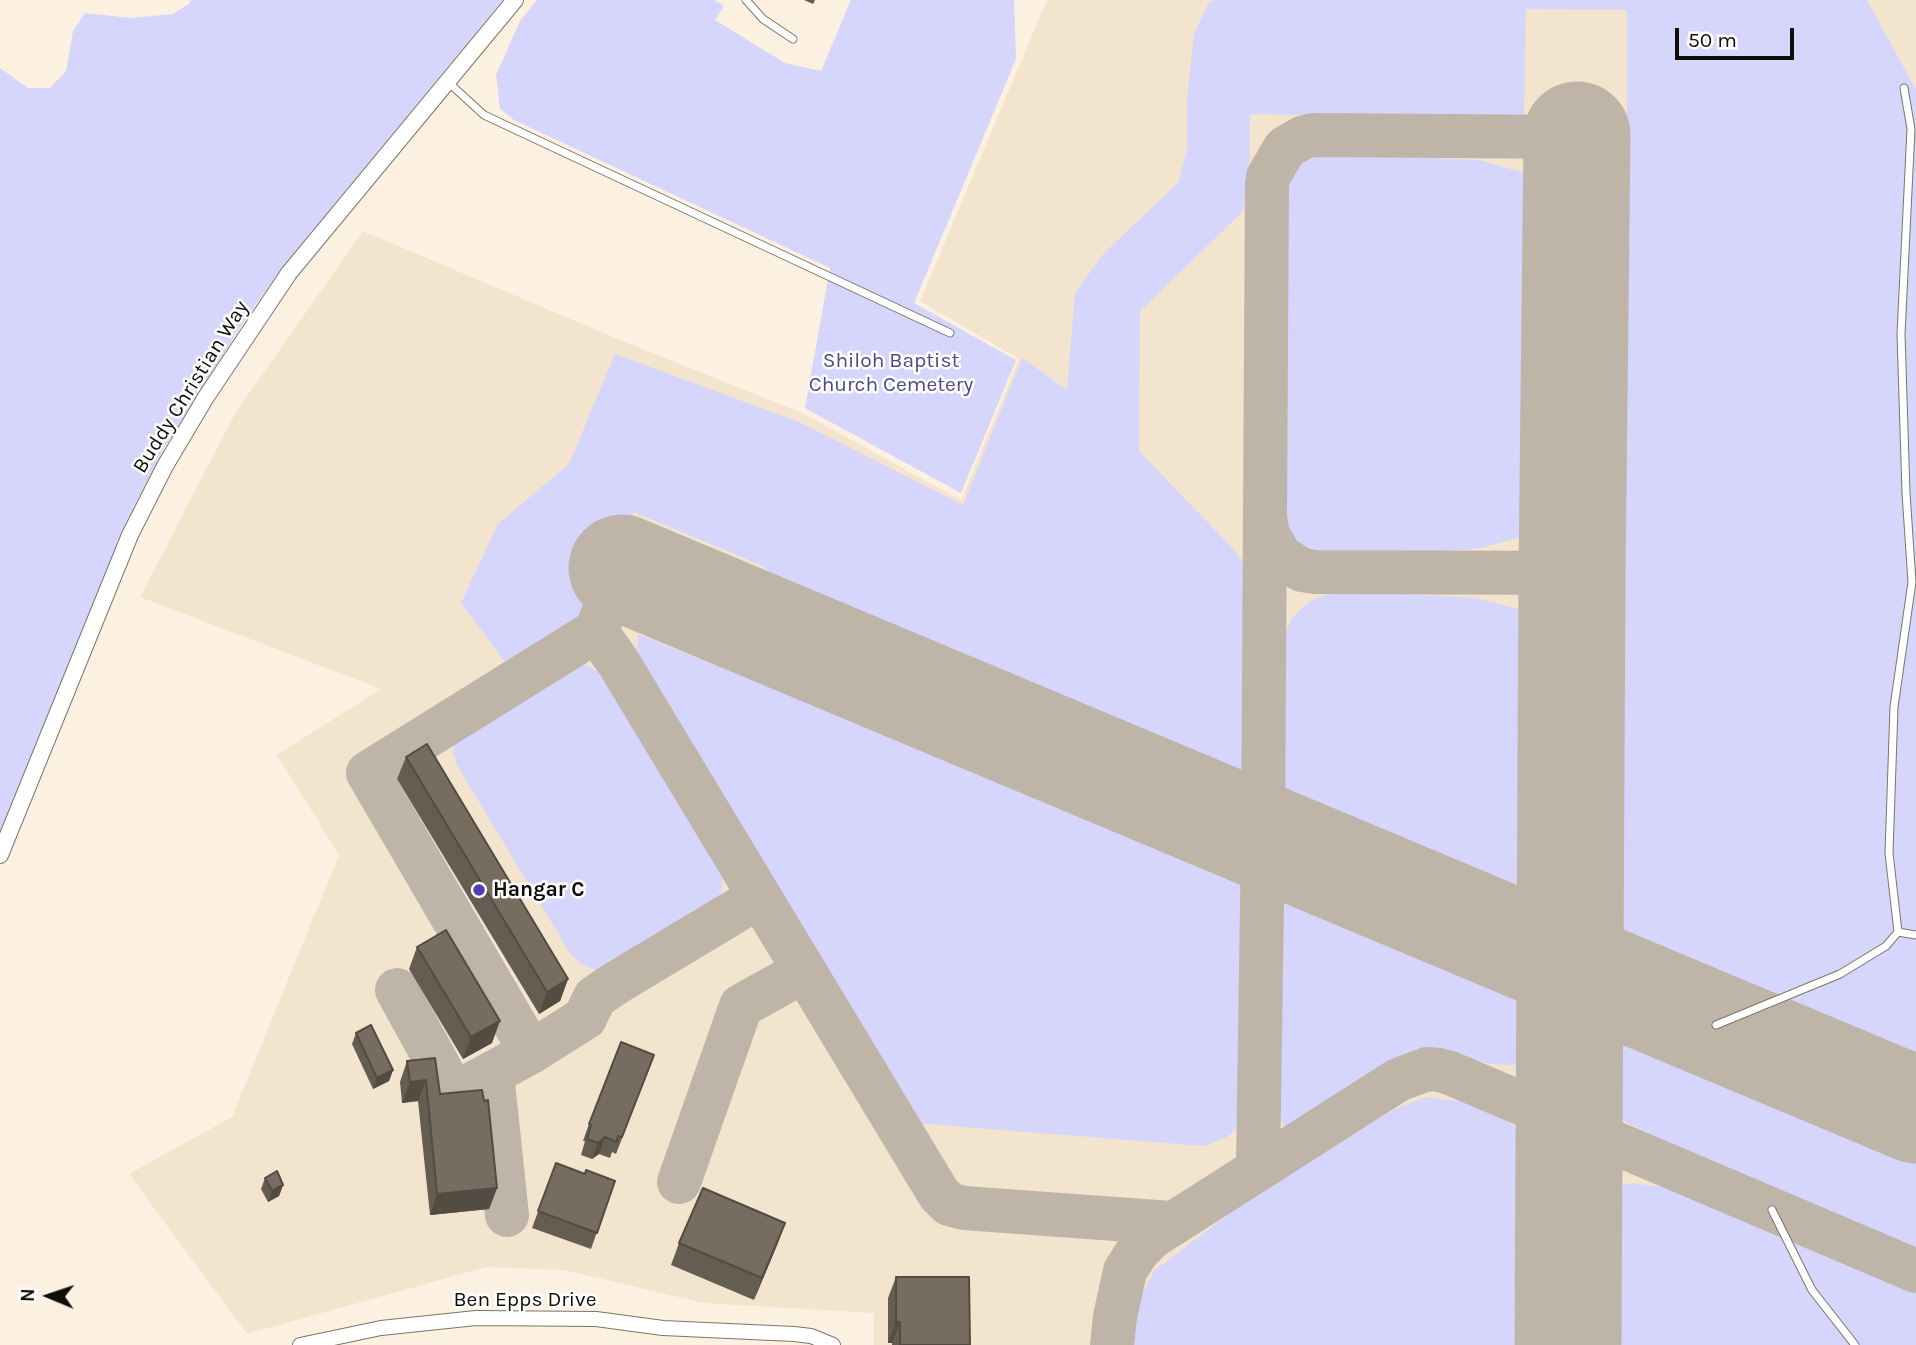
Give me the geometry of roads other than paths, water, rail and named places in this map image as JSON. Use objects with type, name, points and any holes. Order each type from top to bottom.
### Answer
[{"type":"street","name":"Buddy Christian Way","points":[[0,855],[130,536],[172,454],[247,334],[289,274],[515,0]]},
{"type":"street","name":"Ben Epps Drive","points":[[300,1345],[382,1328],[477,1318],[596,1319],[833,1345]]},
{"type":"lane","points":[[746,0],[763,19],[793,39]]},
{"type":"lane","points":[[447,82],[484,115],[950,333]]},
{"type":"lane","points":[[1716,1026],[1840,974],[1886,946],[1898,932],[1889,853],[1894,707],[1912,582],[1901,334],[1911,129],[1904,88]]},
{"type":"lane","points":[[1898,932],[1916,935]]},
{"type":"lane","points":[[1772,1210],[1812,1290],[1855,1345]]},
{"type":"place","name":"Hangar C","points":[[479,890]]},
{"type":"park label","name":"Shiloh Baptist Church Cemetery","points":[[891,373]]}]
